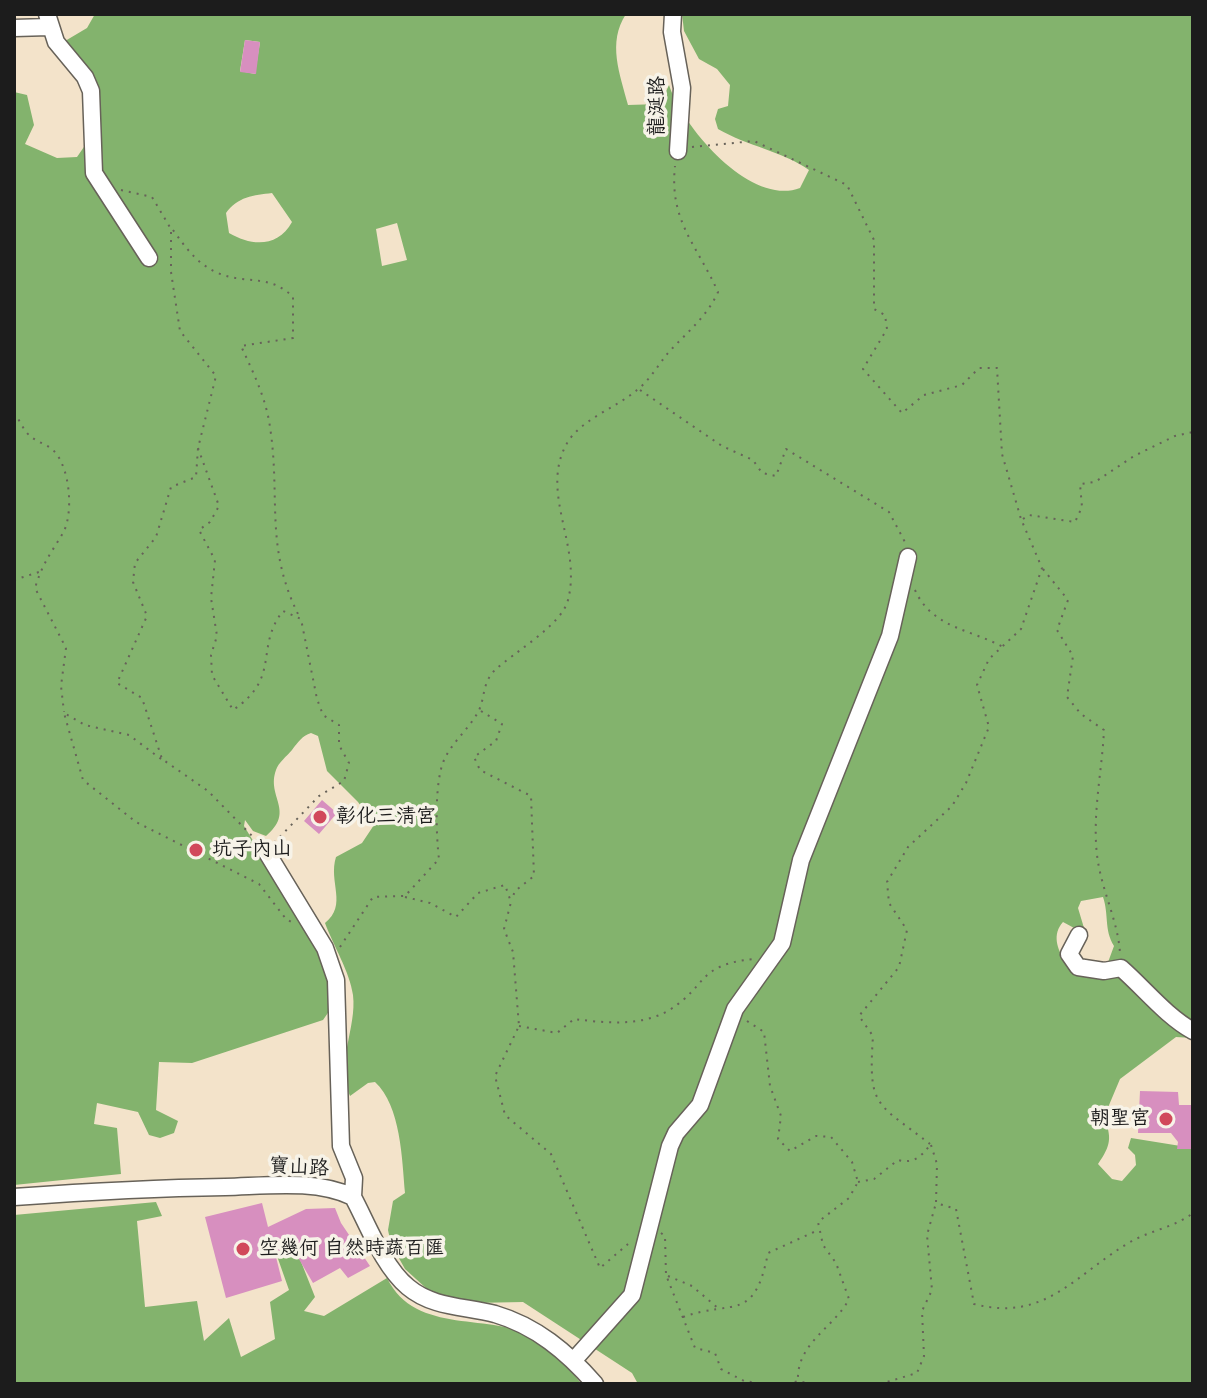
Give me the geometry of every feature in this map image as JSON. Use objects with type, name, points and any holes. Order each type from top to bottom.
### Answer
[{"type":"street","name":"龍涎路","points":[[673,14],[672,32],[682,88],[678,151]]},
{"type":"street","points":[[14,28],[48,21],[91,91],[91,159],[101,186],[149,258]]},
{"type":"street","points":[[574,1360],[632,1295],[670,1146],[676,1133],[700,1105],[735,1009],[782,943],[801,860],[890,636],[907,564]]},
{"type":"street","points":[[266,851],[320,941],[336,980],[341,1146],[354,1178],[353,1197]]},
{"type":"street","points":[[1079,935],[1069,954],[1078,967],[1104,971],[1121,968],[1157,999],[1175,1021],[1193,1031]]},
{"type":"street","name":"寶山路","points":[[14,1197],[133,1189],[293,1185],[342,1191],[353,1197],[387,1260],[412,1290],[432,1302],[516,1321],[547,1338],[574,1360],[595,1384]]},
{"type":"path","points":[[405,896],[439,859],[437,786],[445,758],[480,710],[482,687],[495,671],[532,643],[568,603],[572,550],[555,484],[566,444],[590,422],[639,389],[710,309],[718,292],[680,222],[672,195],[678,151],[706,143],[754,141],[847,185],[874,240],[874,309],[885,315],[887,329],[863,369],[902,413],[924,395],[962,385],[979,368],[997,368],[1002,454],[1021,519],[1042,568],[1068,600],[1057,630],[1073,656],[1067,697],[1081,714],[1104,730],[1096,812],[1097,859],[1119,936],[1121,968]]},
{"type":"path","points":[[64,713],[85,725],[129,735],[208,791],[266,851],[319,796],[344,781],[349,763],[339,745],[339,725],[323,715],[317,699],[301,619],[284,587],[276,547],[270,426],[259,386],[241,346],[293,338],[293,297],[280,284],[220,274],[209,268],[197,261],[171,229],[152,197],[101,186]]},
{"type":"path","points":[[162,759],[142,698],[117,683],[147,616],[133,582],[135,563],[156,537],[171,487],[196,477],[198,448],[216,376],[180,331],[171,272],[171,229]]},
{"type":"path","points":[[639,389],[722,446],[753,460],[762,473],[776,476],[786,449],[889,512],[905,538],[907,564],[921,602],[936,620],[982,635],[1004,648]]},
{"type":"path","points":[[14,413],[26,431],[57,455],[66,475],[68,513],[65,531],[52,546],[35,588],[37,598],[66,648],[61,686],[64,713],[83,780],[136,822],[259,884],[286,919],[338,950],[373,897],[405,896],[430,903],[456,917],[478,893],[505,885],[511,902]]},
{"type":"path","points":[[1021,519],[1029,515],[1075,522],[1082,507],[1080,484],[1095,482],[1175,436],[1193,432]]},
{"type":"path","points":[[198,448],[219,506],[210,522],[199,530],[215,560],[211,598],[217,636],[211,655],[212,675],[233,710],[249,699],[260,684],[267,665],[270,627],[283,611],[301,619]]},
{"type":"path","points":[[880,1384],[917,1373],[924,1356],[922,1311],[932,1290],[927,1235],[936,1203],[937,1164],[930,1144],[883,1108],[870,1085],[873,1036],[859,1016],[899,967],[907,930],[889,903],[887,882],[908,847],[952,806],[966,783],[989,727],[977,685],[989,659],[1021,629],[1042,568]]},
{"type":"path","points":[[14,580],[40,572]]},
{"type":"path","points":[[480,710],[502,724],[496,741],[474,757],[480,770],[531,796],[534,876],[515,891],[504,929],[513,952],[519,1026],[495,1076],[505,1115],[551,1154],[600,1268],[630,1243]]},
{"type":"path","points":[[519,1026],[549,1034],[557,1033],[574,1019],[601,1025],[651,1016],[670,1010],[715,968],[757,958]]},
{"type":"path","points":[[735,1009],[764,1032],[770,1086],[781,1116],[777,1135],[790,1151],[816,1136],[831,1137],[852,1162],[858,1182],[849,1198],[818,1222],[817,1231],[836,1263],[849,1299],[842,1312],[810,1344],[798,1370],[798,1381]]},
{"type":"path","points":[[858,1182],[874,1179],[898,1160],[908,1162],[922,1156],[930,1144]]},
{"type":"path","points":[[936,1203],[956,1209],[974,1304],[993,1309],[1050,1300],[1112,1253],[1140,1237],[1182,1222],[1193,1213]]},
{"type":"path","points":[[651,1225],[665,1236],[666,1275],[695,1348],[715,1353],[721,1369],[744,1381],[764,1384]]},
{"type":"path","points":[[682,1317],[740,1306],[758,1291],[768,1253],[817,1231]]},
{"type":"path","points":[[666,1275],[692,1286],[720,1310]]},
{"type":"path","points":[[787,1384],[798,1381],[811,1384]]},
{"type":"green space","points":[[95,14],[626,14],[620,25],[616,47],[628,105],[660,104],[669,85],[688,121],[721,159],[760,186],[781,191],[800,188],[809,170],[718,129],[715,119],[718,109],[728,106],[730,85],[717,69],[699,59],[684,31],[682,14],[1193,14],[1193,1038],[1176,1037],[1120,1079],[1104,1117],[1109,1141],[1098,1164],[1112,1179],[1122,1181],[1136,1165],[1135,1155],[1128,1148],[1131,1138],[1193,1148],[1193,1384],[638,1384],[632,1373],[523,1302],[473,1303],[445,1298],[427,1289],[405,1269],[391,1244],[388,1230],[393,1201],[405,1193],[399,1134],[390,1105],[375,1082],[368,1083],[350,1096],[346,1084],[345,1058],[353,995],[325,923],[335,909],[336,857],[362,843],[374,825],[358,802],[327,771],[318,736],[311,733],[300,740],[276,770],[274,788],[280,811],[275,827],[266,836],[253,831],[245,820],[244,826],[327,961],[332,1007],[323,1020],[192,1063],[159,1062],[156,1110],[178,1121],[174,1133],[160,1138],[149,1135],[138,1112],[97,1103],[94,1124],[117,1128],[121,1174],[14,1185],[14,92],[27,95],[34,125],[25,144],[57,158],[77,157],[95,131],[93,110],[60,44],[87,28]],"holes":[[[245,40],[260,42],[255,74],[240,71]],[[272,193],[292,222],[279,237],[264,242],[246,240],[229,233],[226,213],[235,203]],[[397,223],[407,260],[382,266],[376,229]],[[1103,897],[1114,946],[1107,965],[1065,961],[1060,952],[1057,936],[1063,922],[1076,929],[1084,928],[1078,908],[1081,901]]]},
{"type":"green space","points":[[156,1202],[162,1216],[137,1221],[145,1307],[197,1301],[204,1341],[229,1318],[241,1357],[275,1339],[270,1302],[289,1290],[277,1256],[296,1249],[315,1297],[304,1311],[324,1316],[387,1278],[400,1296],[416,1308],[435,1316],[500,1326],[540,1339],[582,1384],[14,1384],[14,1215]]},
{"type":"building","points":[[245,40],[260,42],[256,74],[240,72]]},
{"type":"building","name":"彰化三清宮","points":[[322,800],[337,813],[319,834],[304,821]]},
{"type":"building","name":"朝聖宮","points":[[1140,1091],[1178,1092],[1179,1105],[1193,1105],[1193,1149],[1177,1149],[1178,1142],[1171,1133],[1138,1133]]},
{"type":"building","points":[[262,1203],[268,1227],[306,1209],[335,1208],[341,1223],[370,1266],[348,1278],[340,1268],[313,1283],[293,1249],[276,1257],[282,1281],[226,1298],[205,1217]]},
{"type":"place","name":"彰化三清宮","points":[[320,817]]},
{"type":"place","name":"坑子內山","points":[[196,850]]},
{"type":"place","name":"朝聖宮","points":[[1166,1119]]},
{"type":"place","name":"空幾何 自然時蔬百匯","points":[[243,1249]]}]
